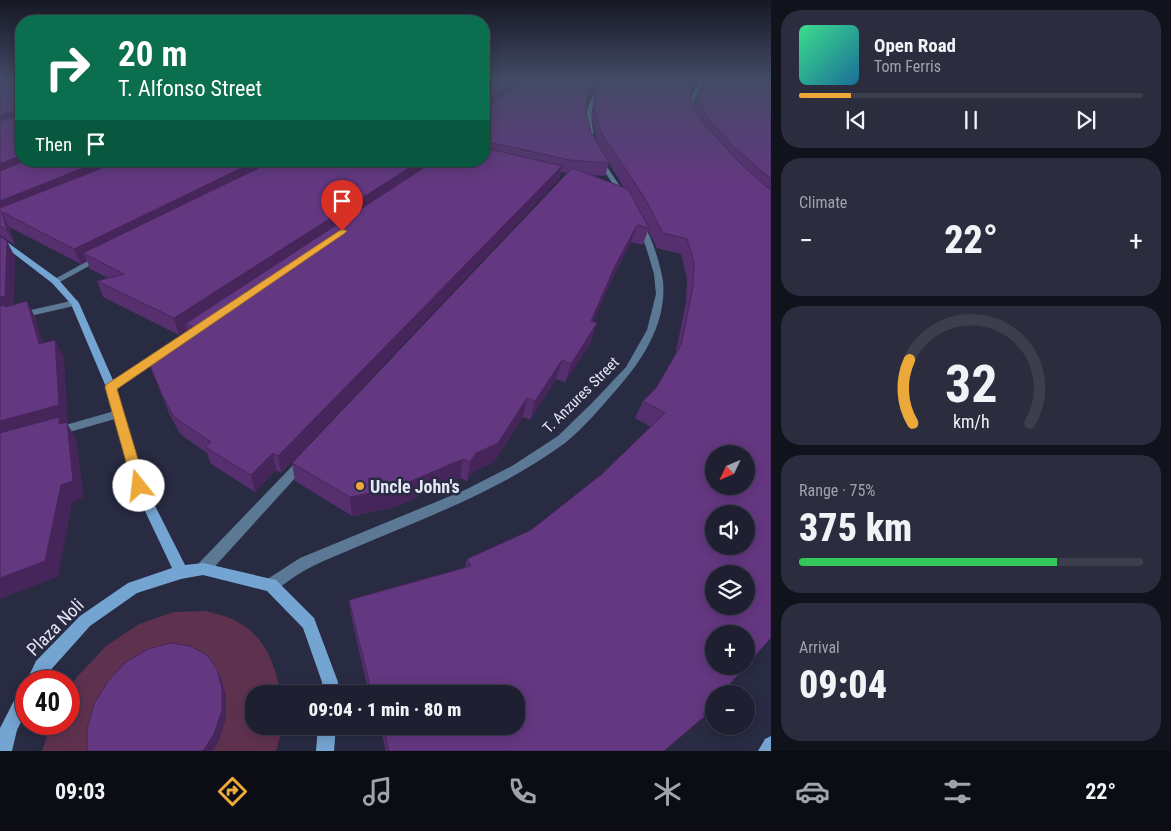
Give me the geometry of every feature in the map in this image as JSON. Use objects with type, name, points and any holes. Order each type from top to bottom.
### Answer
[{"type":"street","points":[[588,114],[588,127],[596,154],[629,203],[612,196]]},
{"type":"street","points":[[691,114],[692,119]]},
{"type":"street","points":[[602,180],[613,180]]},
{"type":"street","name":"T. Anzures Street","points":[[271,586],[305,563],[469,494],[516,469],[562,439],[597,405],[630,369],[652,330],[660,294],[658,274],[650,247],[636,216]]},
{"type":"street","points":[[0,239],[55,280],[75,303],[111,387],[139,486],[181,572]]},
{"type":"street","points":[[55,280],[108,254]]},
{"type":"street","points":[[0,320],[75,303]]},
{"type":"street","points":[[111,387],[169,348]]},
{"type":"street","points":[[45,435],[118,414]]},
{"type":"street","points":[[203,570],[311,453]]},
{"type":"street","name":"Plaza Noli","points":[[40,670],[85,620],[133,588],[181,572],[203,570],[271,586]]},
{"type":"street","points":[[271,586],[310,623],[330,685]]},
{"type":"street","points":[[3,751],[4,730],[15,712]]},
{"type":"street","points":[[326,751],[327,735]]},
{"type":"street","points":[[767,751],[771,745]]},
{"type":"shaded area","points":[[206,611],[229,618],[246,627],[262,643],[272,661],[279,685],[245,685],[245,735],[280,735],[276,751],[42,751],[47,735],[80,735],[80,674],[106,646],[139,624],[174,612]]},
{"type":"building","points":[[490,114],[586,114],[591,132],[609,163],[570,160],[490,142]]},
{"type":"building","points":[[596,114],[697,114],[702,122],[742,165],[771,189],[771,638],[755,656],[755,625],[705,625],[705,675],[738,675],[729,685],[705,685],[705,712],[703,714],[705,716],[664,751],[389,751],[385,735],[525,735],[525,685],[370,685],[349,600],[471,566],[467,559],[531,530],[602,474],[665,413],[643,401],[656,388],[681,345],[693,287],[694,262],[687,239],[663,233],[644,197],[601,132]]},
{"type":"building","points":[[705,114],[771,114],[771,179],[732,145]]},
{"type":"building","points":[[15,117],[15,158],[0,164],[0,121]]},
{"type":"building","points":[[490,149],[562,166],[278,456],[273,453],[251,475],[205,447],[211,442],[174,417],[162,395],[147,358],[193,327],[185,324],[425,167],[490,167]]},
{"type":"building","points":[[15,165],[15,167],[86,167],[0,201],[0,171]]},
{"type":"building","points":[[105,167],[244,167],[74,249],[2,212],[7,230],[0,226],[0,208]]},
{"type":"building","points":[[261,167],[411,167],[174,318],[97,281],[124,274],[83,253]]},
{"type":"building","points":[[572,168],[628,189],[649,228],[637,225],[615,266],[591,321],[597,323],[571,364],[562,360],[535,401],[527,398],[498,443],[476,453],[470,462],[463,459],[395,488],[350,497],[292,463]]},
{"type":"building","points":[[0,236],[7,241],[5,296],[0,297]]},
{"type":"building","points":[[27,301],[39,344],[55,340],[59,405],[0,421],[0,306],[5,305],[5,307]]},
{"type":"building","points":[[59,417],[59,424],[67,422],[73,481],[61,485],[45,561],[0,578],[0,433]]},
{"type":"building","points":[[170,643],[190,646],[207,655],[217,669],[222,688],[222,710],[214,734],[203,751],[87,751],[87,729],[94,704],[108,681],[126,662],[148,649]]},
{"type":"place","name":"Uncle John's","points":[[360,486]]},
{"type":"route","points":[[139,486],[111,387],[342,231]]}]
